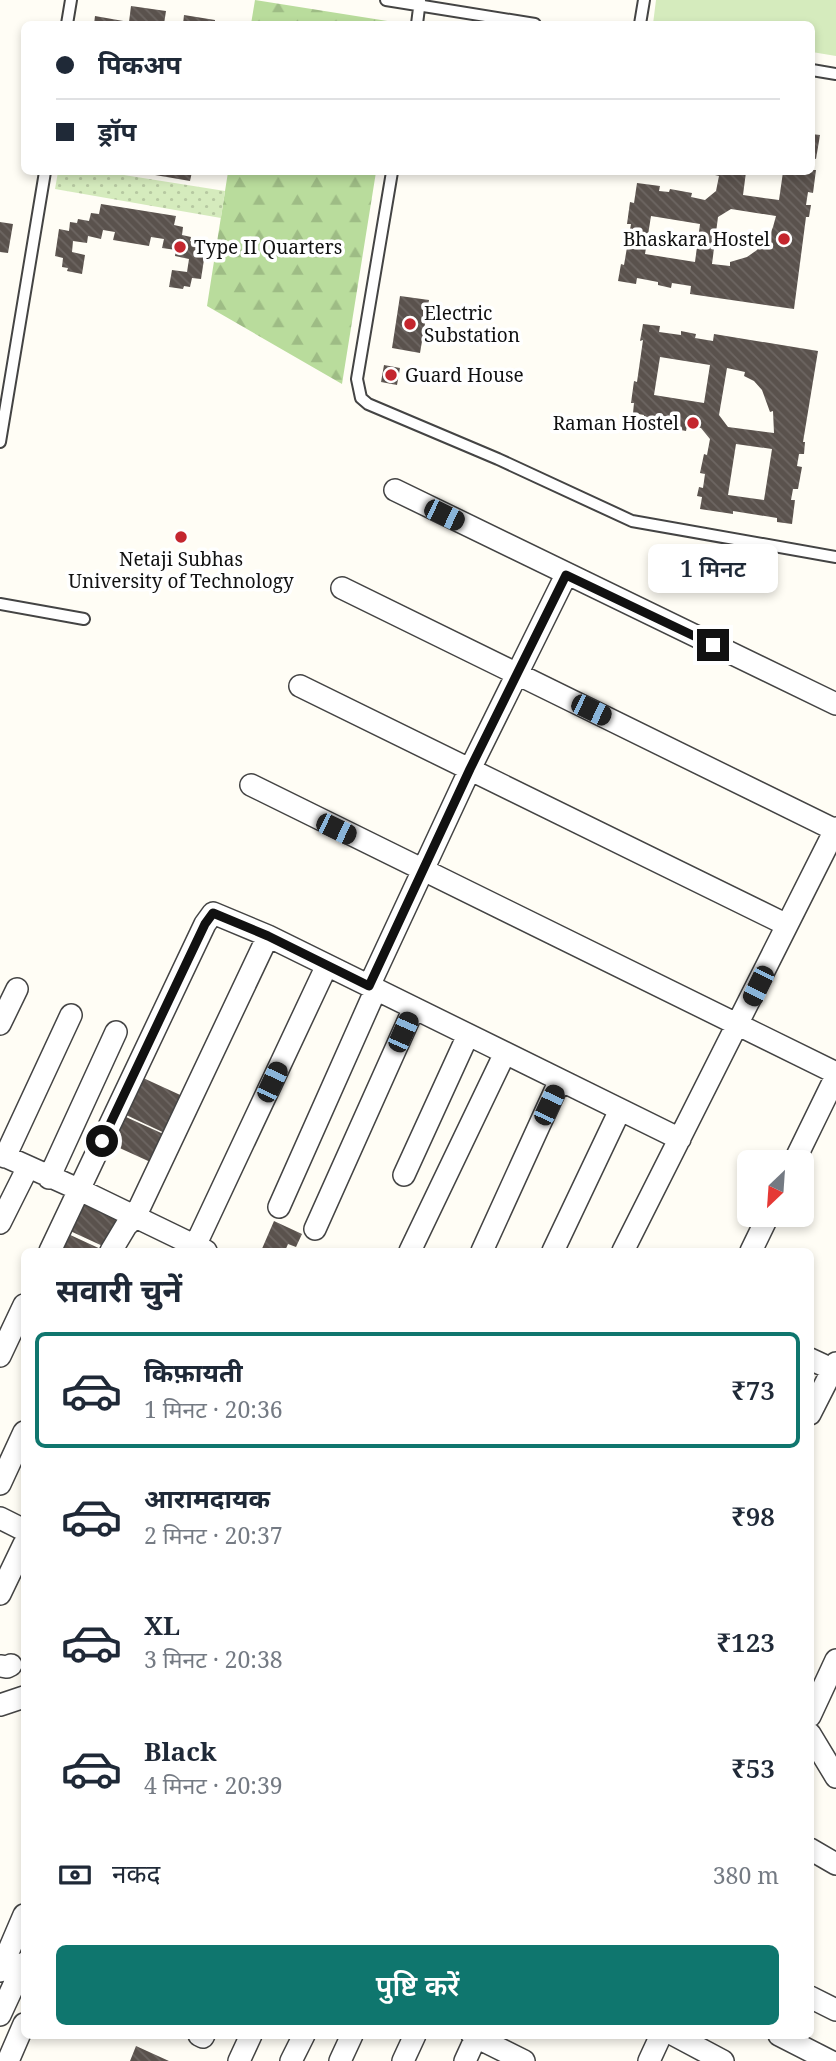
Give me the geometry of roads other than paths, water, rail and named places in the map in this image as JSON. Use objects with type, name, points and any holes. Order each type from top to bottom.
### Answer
[{"type":"street","points":[[394,490],[836,704]]},
{"type":"street","points":[[279,1207],[372,987],[470,769],[566,575]]},
{"type":"street","points":[[342,588],[835,829],[738,1027],[625,1248]]},
{"type":"street","points":[[300,685],[787,925]]},
{"type":"street","points":[[251,785],[836,1075],[800,1150]]},
{"type":"street","points":[[51,1248],[213,913],[219,913],[268,936],[680,1139]]},
{"type":"street","points":[[113,1248],[135,1217],[268,936]]},
{"type":"street","points":[[200,1248],[327,965]]},
{"type":"street","points":[[0,1024],[17,989]]},
{"type":"street","points":[[315,1229],[414,1008]]},
{"type":"street","points":[[71,1015],[3,1156],[135,1217],[170,1244],[194,1248]]},
{"type":"street","points":[[49,1178],[116,1032]]},
{"type":"street","points":[[404,1175],[468,1035]]},
{"type":"street","points":[[411,1248],[505,1053]]},
{"type":"street","points":[[483,1248],[560,1080]]},
{"type":"street","points":[[553,1248],[620,1110]]},
{"type":"street","points":[[1,1218],[28,1167]]},
{"type":"street","points":[[752,1248],[763,1227]]},
{"type":"street","points":[[0,1356],[21,1311]]},
{"type":"street","points":[[814,1360],[835,1368],[814,1407]]},
{"type":"street","points":[[0,1484],[21,1438]]},
{"type":"street","points":[[0,1518],[21,1528]]},
{"type":"street","points":[[1,1591],[21,1550]]},
{"type":"street","points":[[814,1707],[836,1660]]},
{"type":"street","points":[[0,1705],[21,1698]]},
{"type":"street","points":[[814,1741],[836,1777]]},
{"type":"street","points":[[814,1851],[836,1864]]},
{"type":"street","points":[[0,1971],[21,1922]]},
{"type":"street","points":[[0,2015],[21,1970]]},
{"type":"street","points":[[814,1999],[836,2010]]},
{"type":"street","points":[[8,2061],[21,2031]]},
{"type":"street","points":[[239,2061],[249,2039]]},
{"type":"street","points":[[291,2061],[302,2039]]},
{"type":"street","points":[[340,2061],[350,2039]]},
{"type":"street","points":[[403,2061],[413,2039]]},
{"type":"street","points":[[465,2061],[473,2039]]},
{"type":"street","points":[[480,2039],[524,2061]]},
{"type":"street","points":[[649,2061],[659,2039]]},
{"type":"street","points":[[682,2039],[723,2061]]},
{"type":"street","points":[[787,2039],[830,2061]]},
{"type":"lane","points":[[68,21],[71,0]]},
{"type":"lane","points":[[386,0],[420,3],[519,21]]},
{"type":"lane","points":[[640,21],[643,0]]},
{"type":"lane","points":[[417,21],[420,3]]},
{"type":"lane","points":[[815,70],[836,74]]},
{"type":"lane","points":[[0,442],[44,175]]},
{"type":"lane","points":[[391,175],[357,379],[361,398],[368,404],[498,459],[632,522],[836,557]]},
{"type":"lane","points":[[0,604],[84,619]]},
{"type":"place","name":"Bhaskara Hostel","points":[[784,239]]},
{"type":"place","name":"Type II Quarters","points":[[180,247]]},
{"type":"place","name":"Electric Substation","points":[[410,324]]},
{"type":"place","name":"Guard House","points":[[391,375]]},
{"type":"place","name":"Raman Hostel","points":[[693,423]]},
{"type":"place","name":"Netaji Subhas University of Technology","points":[[181,537]]}]
